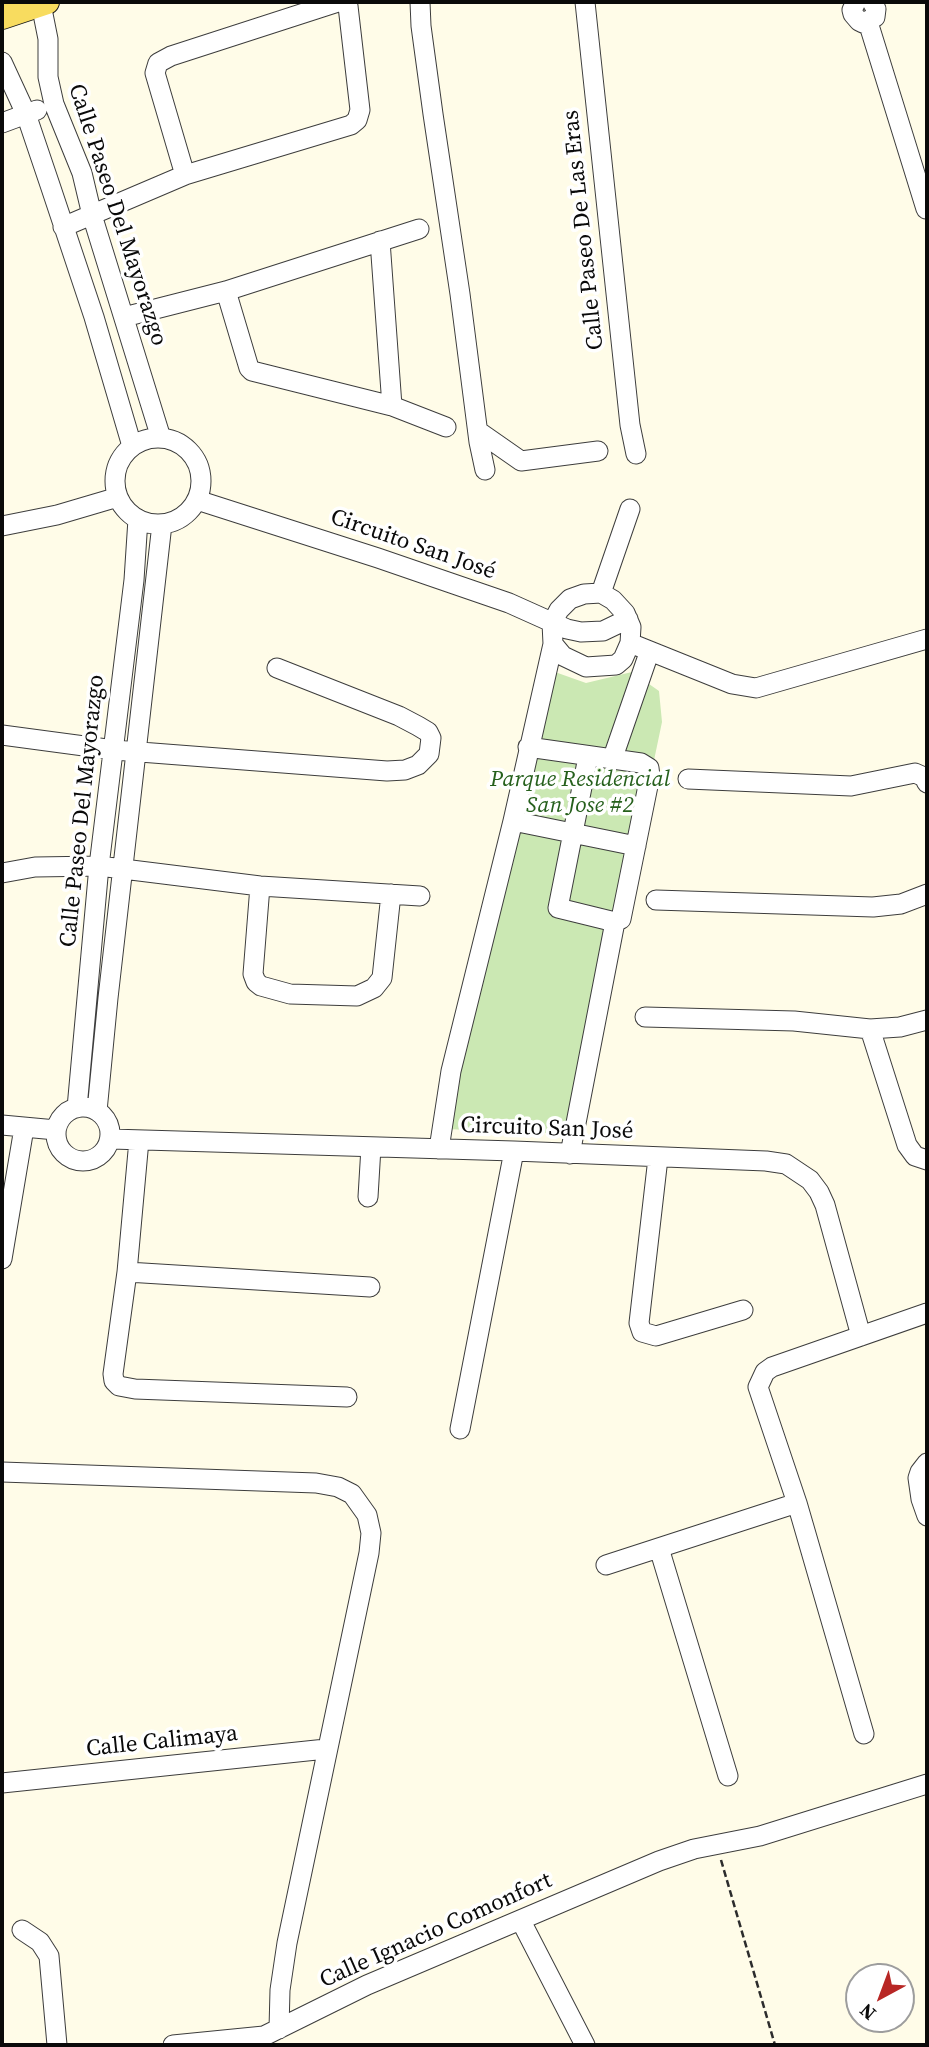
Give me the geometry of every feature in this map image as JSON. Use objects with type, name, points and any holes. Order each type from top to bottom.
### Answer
[{"type":"main road","points":[[2,17],[44,3]]},
{"type":"street","points":[[63,227],[184,175],[351,125],[357,120],[360,110],[348,6],[341,2],[171,55],[158,63],[155,73],[184,175]]},
{"type":"street","points":[[420,2],[423,39],[485,470]]},
{"type":"street","name":"Calle Paseo De Las Eras","points":[[585,2],[629,412],[636,453]]},
{"type":"street","points":[[856,2],[852,10],[859,22],[868,22],[876,13],[872,2]]},
{"type":"street","name":"Calle Paseo Del Mayorazgo","points":[[44,3],[48,77],[54,104],[82,173],[92,215],[162,438]]},
{"type":"street","points":[[868,22],[926,209]]},
{"type":"street","points":[[2,62],[26,114],[94,317],[132,446]]},
{"type":"street","points":[[2,123],[54,104]]},
{"type":"street","points":[[124,317],[226,291],[419,229]]},
{"type":"street","points":[[380,241],[392,406]]},
{"type":"street","points":[[226,291],[252,372],[392,406],[446,427]]},
{"type":"street","points":[[478,431],[521,461],[598,451]]},
{"type":"street","points":[[162,438],[175,441],[187,449],[200,473],[201,487],[192,508],[179,519],[162,524],[138,519],[129,514],[117,497],[114,483],[122,456],[132,446],[141,441],[162,438]]},
{"type":"street","points":[[2,526],[117,497]]},
{"type":"street","name":"Circuito San José","points":[[197,500],[509,603],[552,623],[590,632],[603,631],[628,619]]},
{"type":"street","points":[[601,593],[630,509]]},
{"type":"street","name":"Calle Paseo Del Mayorazgo","points":[[125,750],[138,519]]},
{"type":"street","name":"Calle Paseo Del Mayorazgo","points":[[77,1108],[125,750],[162,524]]},
{"type":"street","points":[[439,1149],[451,1071],[513,821],[553,644],[552,623],[559,610],[570,599],[584,594],[601,593],[620,606],[631,627],[630,643],[623,659],[616,665],[586,667],[563,656],[553,644]]},
{"type":"street","points":[[630,643],[649,653],[732,684],[756,688],[927,639]]},
{"type":"street","points":[[612,760],[649,653]]},
{"type":"street","points":[[2,735],[125,750],[387,771],[405,770],[418,765],[429,754],[431,738],[428,732],[418,726],[277,668]]},
{"type":"street","points":[[528,747],[641,762],[649,768],[650,775],[621,919],[615,922],[558,908],[589,757]]},
{"type":"street","points":[[688,779],[851,786],[915,773],[924,777],[927,783]]},
{"type":"street","points":[[513,821],[636,846]]},
{"type":"street","points":[[2,873],[35,867],[111,867],[260,886],[419,896]]},
{"type":"street","name":"Calle Paseo Del Mayorazgo","points":[[97,1111],[111,867]]},
{"type":"street","points":[[260,886],[253,974],[261,986],[290,994],[357,996],[374,988],[382,978],[391,894]]},
{"type":"street","points":[[656,900],[873,907],[901,904],[927,894]]},
{"type":"street","points":[[570,1154],[615,922]]},
{"type":"street","points":[[645,1017],[794,1021],[870,1029],[900,1027],[927,1020]]},
{"type":"street","points":[[870,1029],[907,1145],[915,1156],[927,1160]]},
{"type":"street","points":[[88,1107],[97,1111],[108,1124],[111,1139],[106,1150],[89,1161],[78,1161],[69,1157],[61,1150],[57,1141],[56,1130],[63,1116],[77,1108],[88,1107]]},
{"type":"street","points":[[2,1125],[56,1130]]},
{"type":"street","points":[[2,1259],[24,1128]]},
{"type":"street","name":"Circuito San José","points":[[111,1139],[514,1151],[786,1164],[810,1180],[825,1205],[861,1336]]},
{"type":"street","points":[[139,1140],[114,1381],[119,1386],[150,1390],[347,1397]]},
{"type":"street","points":[[368,1197],[371,1147]]},
{"type":"street","points":[[460,1429],[514,1151]]},
{"type":"street","points":[[659,1158],[639,1323],[642,1332],[656,1336],[743,1310]]},
{"type":"street","points":[[127,1272],[370,1287]]},
{"type":"street","points":[[864,1734],[797,1503],[758,1387],[765,1372],[772,1367],[927,1313]]},
{"type":"street","points":[[927,1463],[918,1478],[927,1516]]},
{"type":"street","points":[[2,1472],[316,1483],[338,1487],[358,1500],[367,1515],[371,1533],[365,1569],[326,1749],[280,1990],[279,2029],[291,2045]]},
{"type":"street","points":[[606,1565],[797,1503]]},
{"type":"street","points":[[659,1548],[728,1776]]},
{"type":"street","name":"Calle Calimaya","points":[[2,1783],[326,1749]]},
{"type":"street","name":"Calle Ignacio Comonfort","points":[[173,2045],[264,2036],[367,1985],[659,1861],[716,1844],[760,1836],[927,1784]]},
{"type":"street","points":[[521,1920],[585,2045]]},
{"type":"street","points":[[22,1930],[40,1942],[49,1956],[57,2045]]},
{"type":"path","points":[[716,1844],[775,2045]]},
{"type":"green space","name":"Parque Residencial San Jose #2","points":[[538,666],[586,683],[632,672],[659,691],[662,722],[576,1134],[445,1129]]}]
